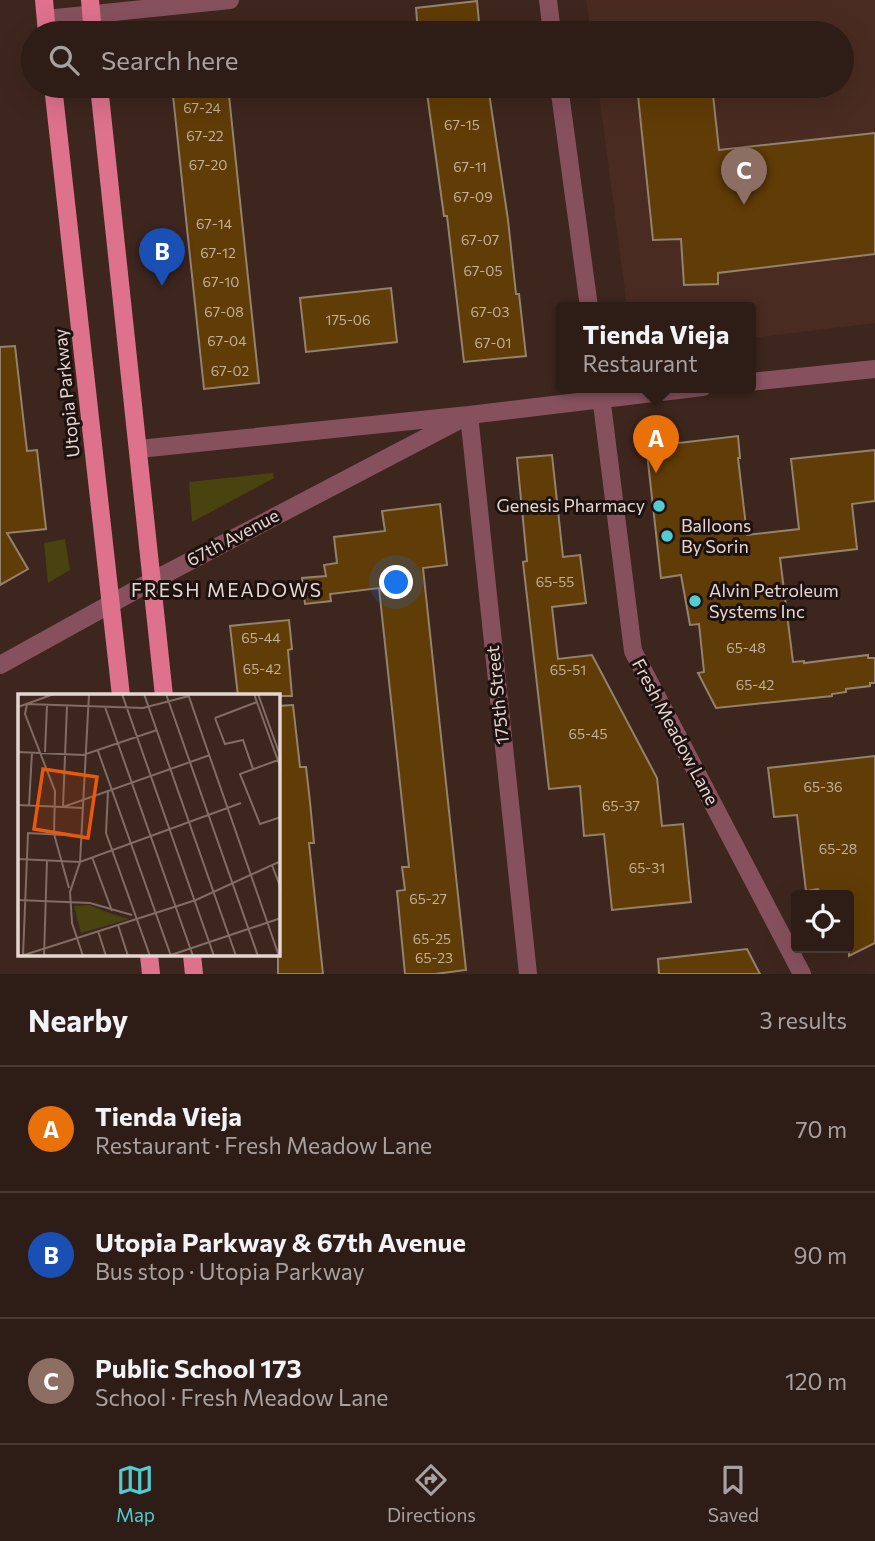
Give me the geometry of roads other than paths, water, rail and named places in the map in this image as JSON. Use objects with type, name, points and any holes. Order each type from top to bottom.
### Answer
[{"type":"main road","points":[[44,0],[46,21]]},
{"type":"main road","name":"Utopia Parkway","points":[[54,98],[121,694]]},
{"type":"main road","points":[[100,98],[164,694]]},
{"type":"main road","points":[[149,956],[151,974]]},
{"type":"main road","points":[[192,956],[194,974]]},
{"type":"street","points":[[58,21],[90,7],[230,0]]},
{"type":"street","points":[[548,0],[551,21]]},
{"type":"street","points":[[561,98],[588,302]]},
{"type":"street","points":[[756,381],[875,369]]},
{"type":"street","name":"67th Avenue","points":[[139,449],[469,415],[600,393]]},
{"type":"street","name":"Fresh Meadow Lane","points":[[600,393],[632,651],[802,974]]},
{"type":"street","name":"67th Avenue","points":[[0,665],[152,581],[469,415]]},
{"type":"street","name":"175th Street","points":[[469,415],[528,974]]},
{"type":"place","name":"Public School 173","points":[[744,205]]},
{"type":"place","name":"Utopia Parkway & 67th Avenue","points":[[162,286]]},
{"type":"place","name":"Tienda Vieja","points":[[656,473]]},
{"type":"place","name":"Genesis Pharmacy","points":[[659,506]]},
{"type":"place","name":"Balloons By Sorin","points":[[667,536]]},
{"type":"place","name":"Alvin Petroleum Systems Inc","points":[[695,601]]},
{"type":"district","name":"FRESH MEADOWS","points":[[227,590]]}]
